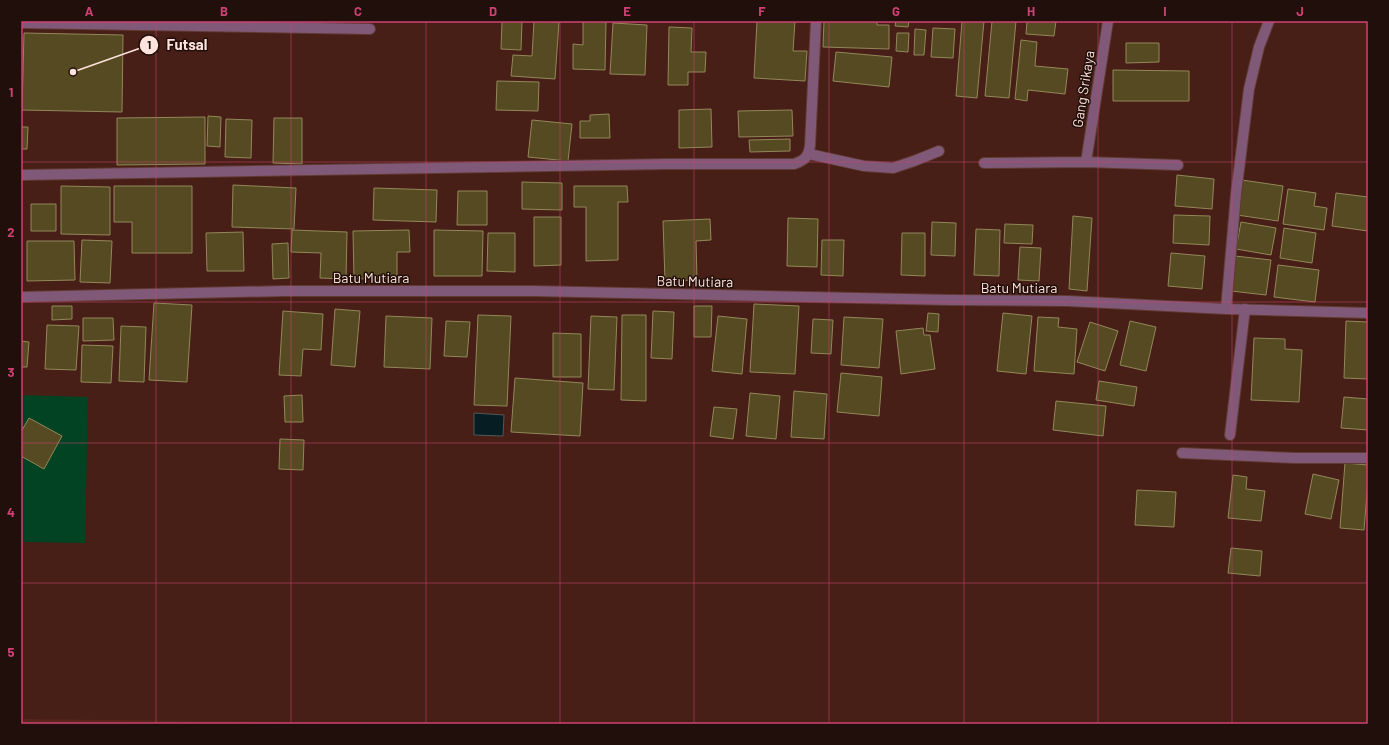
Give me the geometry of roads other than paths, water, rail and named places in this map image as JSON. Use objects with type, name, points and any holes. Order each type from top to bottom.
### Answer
[{"type":"street","points":[[21,175],[659,164],[794,164],[804,160],[809,154],[816,21]]},
{"type":"street","name":"Gang Srikaya","points":[[1086,162],[1108,21]]},
{"type":"street","points":[[1226,309],[1236,194],[1249,89],[1259,47],[1269,21]]},
{"type":"street","points":[[21,23],[370,29]]},
{"type":"street","points":[[809,154],[864,166],[894,168],[939,151]]},
{"type":"street","points":[[984,163],[1086,162],[1178,165]]},
{"type":"street","name":"Batu Mutiara","points":[[21,297],[283,291],[533,291],[1068,301],[1226,309],[1368,313]]},
{"type":"street","points":[[1230,435],[1245,309]]},
{"type":"street","points":[[1182,453],[1294,458],[1368,458]]},
{"type":"water","points":[[474,413],[504,415],[503,436],[474,435]]},
{"type":"place","name":"Futsal","points":[[73,72]]}]
